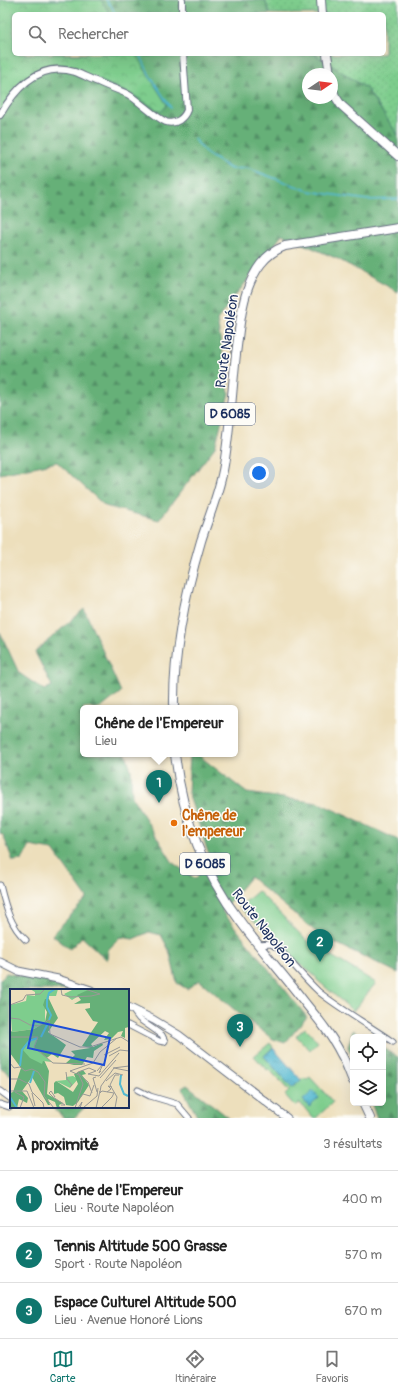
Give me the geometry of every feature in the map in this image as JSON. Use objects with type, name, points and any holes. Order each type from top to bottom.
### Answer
[{"type":"main road","points":[[321,0],[322,12]]},
{"type":"main road","points":[[327,56],[329,68]]},
{"type":"main road","points":[[338,100],[341,106],[398,156]]},
{"type":"main road","name":"Route Napoléon","points":[[174,705],[176,663],[185,600],[201,541],[224,467],[240,318],[247,291],[256,270],[273,252],[285,246],[398,228]]},
{"type":"main road","name":"Route Napoléon","points":[[176,757],[183,802],[190,826],[200,852],[223,896],[239,920],[333,1040],[344,1058],[350,1074]]},
{"type":"main road","points":[[0,962],[18,971],[58,979],[88,989]]},
{"type":"main road","points":[[130,1009],[179,1034],[288,1118]]},
{"type":"main road","points":[[364,1106],[370,1118]]},
{"type":"street","points":[[182,0],[182,12]]},
{"type":"street","points":[[0,115],[14,94],[23,84],[40,73],[57,70],[75,72],[128,94],[166,122],[177,122],[185,116],[187,110],[183,56]]},
{"type":"street","points":[[0,885],[10,916],[18,933],[26,940]]},
{"type":"street","points":[[259,945],[271,944],[278,949],[319,991],[393,1042]]},
{"type":"street","points":[[129,1026],[159,1041],[165,1041],[162,1035],[139,1019],[130,1009]]},
{"type":"street","points":[[0,1090],[10,1098]]},
{"type":"street","points":[[138,1090],[150,1096],[177,1104],[188,1118]]},
{"type":"street","points":[[0,1104],[10,1106]]},
{"type":"green space","points":[[0,0],[265,0],[269,12],[12,12],[12,56],[317,56],[335,68],[302,68],[302,104],[338,104],[338,70],[366,88],[398,135],[398,292],[338,259],[282,235],[217,320],[229,393],[215,447],[159,520],[105,506],[57,462],[0,474]]},
{"type":"green space","points":[[0,0],[101,0],[109,12],[12,12],[12,56],[136,56],[167,105],[161,112],[135,96],[71,68],[55,67],[44,69],[34,74],[0,114]]},
{"type":"green space","points":[[265,0],[398,0],[398,135],[366,88],[338,70],[338,68],[335,68],[317,56],[386,56],[386,12],[269,12]]},
{"type":"green space","points":[[84,609],[121,692],[105,705],[80,705],[80,757],[127,757],[131,770],[132,797],[173,863],[196,879],[209,855],[188,793],[190,757],[201,757],[247,793],[319,803],[398,840],[398,973],[321,936],[250,877],[222,911],[307,1017],[285,1043],[273,1039],[242,1016],[199,980],[187,989],[177,983],[169,950],[161,935],[149,932],[133,939],[120,937],[108,950],[107,960],[82,937],[70,949],[52,935],[87,898],[53,850],[30,846],[22,860],[13,861],[3,835],[0,834],[0,632],[19,673],[44,690],[52,686],[35,652]]},
{"type":"green space","points":[[258,891],[307,941],[376,983],[353,1011],[316,979],[317,978],[239,907]]},
{"type":"green space","points":[[6,973],[40,979],[69,989],[10,989],[10,1074],[0,1067],[0,980]]},
{"type":"green space","points":[[305,1028],[318,1042],[310,1050],[296,1036]]},
{"type":"green space","points":[[353,1030],[359,1034],[352,1034]]},
{"type":"green space","points":[[350,1040],[350,1051],[348,1047]]},
{"type":"green space","points":[[270,1043],[273,1047],[264,1056],[292,1088],[304,1078],[306,1080],[310,1077],[333,1102],[316,1118],[313,1118],[300,1103],[295,1106],[285,1095],[289,1091],[269,1069],[267,1070],[254,1056]]},
{"type":"green space","points":[[386,1050],[398,1057],[398,1118],[377,1118],[372,1106],[386,1106]]},
{"type":"green space","points":[[187,1085],[229,1118],[198,1118],[182,1088]]},
{"type":"green space","points":[[53,1108],[84,1108],[74,1118],[64,1118]]},
{"type":"water","points":[[273,1048],[301,1080],[292,1088],[264,1056]]},
{"type":"water","points":[[313,1091],[319,1098],[309,1107],[303,1100]]},
{"type":"waterway","points":[[106,0],[114,12]]},
{"type":"waterway","points":[[141,56],[150,76],[171,108]]},
{"type":"waterway","points":[[194,139],[207,154],[231,169],[247,168],[309,191],[367,200],[398,199]]},
{"type":"place","name":"Chêne de l'Empereur","points":[[159,803]]},
{"type":"place","name":"Chêne de l'empereur","points":[[174,823]]},
{"type":"place","name":"Tennis Altitude 500 Grasse","points":[[320,962]]},
{"type":"place","name":"Espace Culturel Altitude 500","points":[[240,1047]]}]
